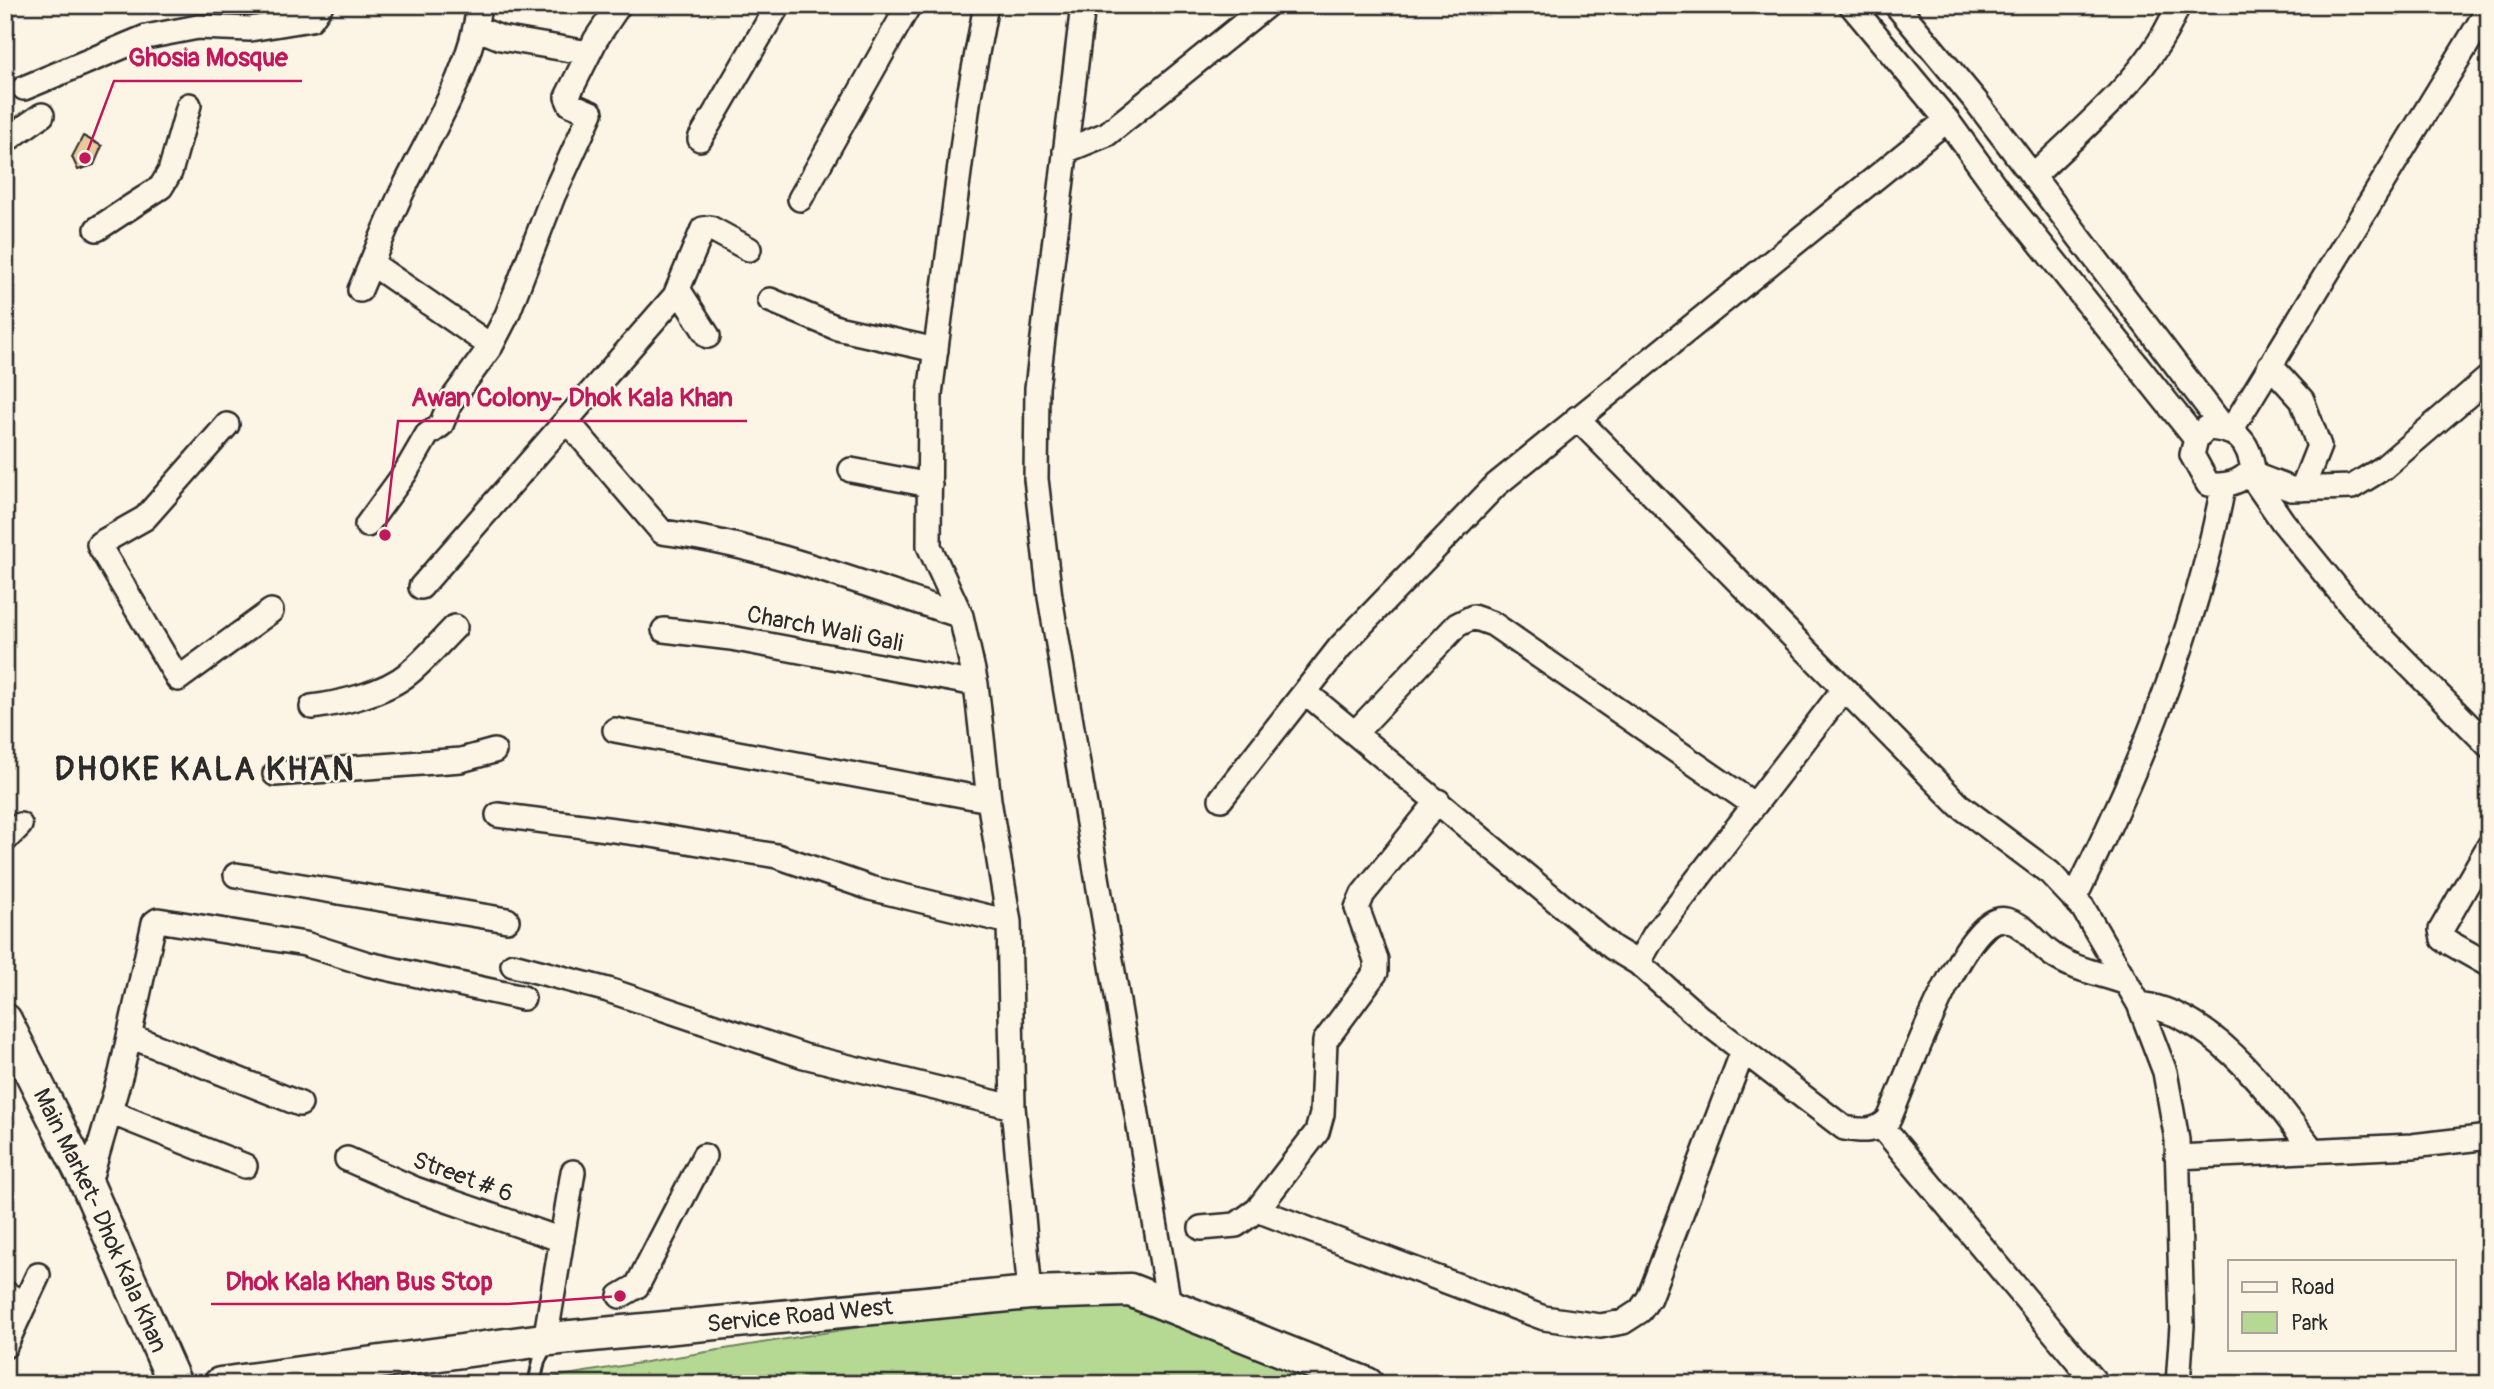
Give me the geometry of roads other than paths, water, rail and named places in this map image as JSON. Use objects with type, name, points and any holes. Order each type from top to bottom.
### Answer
[{"type":"street","points":[[360,290],[402,190],[423,155],[450,96],[476,28],[479,5]]},
{"type":"street","points":[[602,5],[602,30]]},
{"type":"street","points":[[367,525],[405,473],[427,435],[440,425],[452,401],[491,346],[507,315],[553,196],[591,113],[566,101],[589,53],[619,5]]},
{"type":"street","points":[[700,139],[778,5]]},
{"type":"street","points":[[800,199],[909,5]]},
{"type":"street","points":[[986,5],[969,96],[930,394],[929,546],[961,616],[976,684],[989,800],[1009,922],[1013,1107],[1030,1293]]},
{"type":"street","points":[[1083,5],[1037,388],[1036,479],[1050,597],[1169,1305]]},
{"type":"street","points":[[1065,151],[1107,134],[1267,5]]},
{"type":"street","points":[[1851,5],[1947,120],[1997,189],[2196,439]]},
{"type":"street","points":[[1896,5],[1975,100],[2227,430],[2250,451],[2253,469],[2249,473],[2223,487],[2208,484],[2199,472],[2192,454],[2196,439],[2206,428],[2227,430]]},
{"type":"street","points":[[2033,177],[2147,62],[2171,23],[2178,5]]},
{"type":"street","points":[[2227,430],[2270,365],[2489,8]]},
{"type":"street","points":[[24,88],[146,37],[198,27],[250,29],[311,19],[320,9]]},
{"type":"street","points":[[476,28],[501,38],[589,53]]},
{"type":"street","points":[[97,229],[161,187],[170,172],[189,105]]},
{"type":"street","points":[[5,141],[42,115]]},
{"type":"street","points":[[1221,799],[1340,647],[1496,485],[1947,120]]},
{"type":"street","points":[[421,587],[568,422],[678,289],[706,227],[749,249]]},
{"type":"street","points":[[371,263],[491,346]]},
{"type":"street","points":[[678,289],[708,336]]},
{"type":"street","points":[[770,300],[837,328],[936,350]]},
{"type":"street","points":[[2270,365],[2302,400],[2319,446],[2302,489]]},
{"type":"street","points":[[2249,473],[2291,489],[2352,487],[2384,468],[2489,377]]},
{"type":"street","points":[[1577,418],[1959,805],[2050,873],[2074,899],[2127,983],[2139,1004],[2165,1072],[2177,1140],[2182,1326],[2178,1384]]},
{"type":"street","points":[[568,422],[662,532],[689,535],[810,566],[961,616]]},
{"type":"street","points":[[227,425],[145,518],[99,544],[178,679],[271,611]]},
{"type":"street","points":[[851,470],[930,485]]},
{"type":"street","points":[[2249,473],[2283,522],[2353,608],[2489,746]]},
{"type":"street","points":[[2074,899],[2102,845],[2172,678],[2200,591],[2223,487]]},
{"type":"street","points":[[1355,733],[1457,625],[1473,617],[1493,624],[1753,804]]},
{"type":"street","points":[[312,706],[329,705],[384,687],[408,674],[456,627]]},
{"type":"street","name":"Charch Wali Gali","points":[[664,630],[731,638],[976,684]]},
{"type":"street","points":[[1638,963],[1655,934],[1844,689]]},
{"type":"street","points":[[1305,692],[1613,948],[1638,963],[1698,1016],[1844,1128],[1865,1132],[1882,1127],[1894,1108],[1936,1006],[1975,935],[1993,921],[2004,919],[2014,923],[2031,933],[2052,954],[2074,966],[2127,983]]},
{"type":"street","points":[[615,730],[989,800]]},
{"type":"street","points":[[275,774],[461,760],[494,751]]},
{"type":"street","points":[[1201,1228],[1236,1225],[1257,1210],[1317,1132],[1322,1114],[1325,1041],[1376,972],[1376,960],[1357,908],[1363,894],[1438,801]]},
{"type":"street","points":[[498,815],[645,834],[776,856],[870,888],[1009,922]]},
{"type":"street","points":[[2489,846],[2441,930],[2443,939],[2489,965]]},
{"type":"street","points":[[236,875],[507,920]]},
{"type":"street","points":[[88,1186],[130,1035],[154,923],[162,920],[306,944],[368,964],[523,999]]},
{"type":"street","points":[[513,965],[608,990],[804,1056],[1013,1107]]},
{"type":"street","points":[[2139,1004],[2158,1006],[2224,1046],[2313,1151]]},
{"type":"street","name":"Main Market- Dhok Kala Khan","points":[[5,1020],[88,1186],[175,1384]]},
{"type":"street","points":[[130,1035],[300,1104]]},
{"type":"street","points":[[1257,1210],[1544,1318],[1600,1326],[1623,1322],[1640,1311],[1649,1298],[1744,1051]]},
{"type":"street","points":[[110,1112],[245,1166]]},
{"type":"street","points":[[1882,1127],[2097,1384]]},
{"type":"street","points":[[2177,1157],[2412,1146],[2489,1137]]},
{"type":"street","points":[[620,1296],[637,1286],[704,1156]]},
{"type":"street","name":"Street # 6","points":[[347,1159],[415,1189],[562,1240]]},
{"type":"street","points":[[548,1340],[573,1172]]},
{"type":"street","points":[[5,1346],[15,1298],[38,1275]]},
{"type":"street","name":"Service Road West","points":[[220,1384],[267,1381],[548,1340],[1030,1293],[1130,1290],[1367,1384]]},
{"type":"lane","points":[[534,1384],[539,1361],[548,1340]]},
{"type":"lane","points":[[1299,1358],[1323,1379]]},
{"type":"place","name":"Ghosia Mosque","points":[[85,158]]},
{"type":"place","name":"Awan Colony- Dhok Kala Khan","points":[[385,535]]},
{"type":"place","name":"Dhok Kala Khan Bus Stop","points":[[620,1296]]},
{"type":"district","name":"DHOKE KALA KHAN","points":[[205,770]]}]
